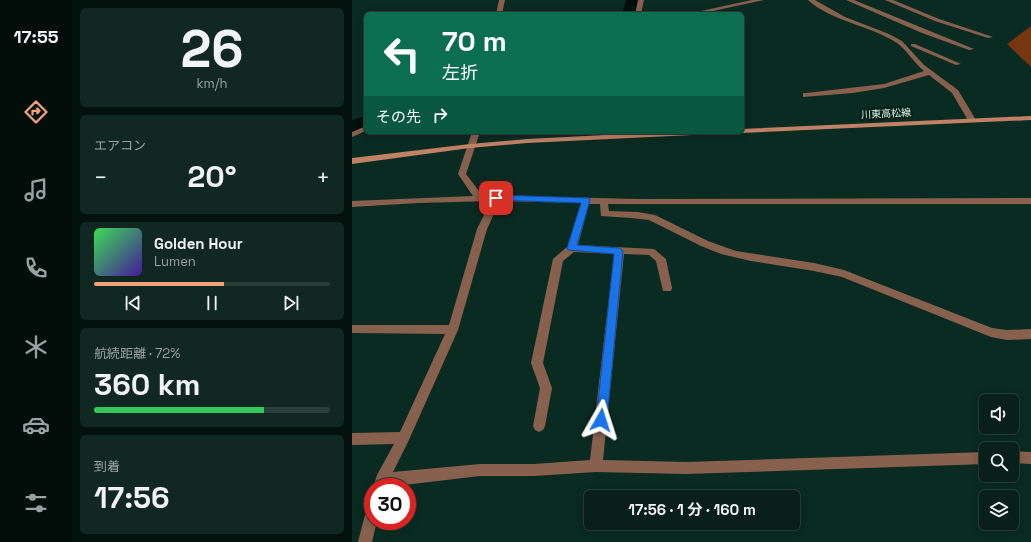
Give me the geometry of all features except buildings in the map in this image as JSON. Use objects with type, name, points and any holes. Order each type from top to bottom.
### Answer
[{"type":"main road","name":"川東高松線","points":[[744,131],[1031,118]]},
{"type":"main road","points":[[352,161],[470,146],[527,141],[672,134]]},
{"type":"street","points":[[499,12],[502,0]]},
{"type":"street","points":[[638,12],[641,0]]},
{"type":"street","points":[[700,12],[761,0]]},
{"type":"street","points":[[811,0],[843,18],[887,35],[903,46],[929,72],[955,92],[972,120]]},
{"type":"street","points":[[849,0],[925,32],[971,49]]},
{"type":"street","points":[[888,0],[925,32],[958,64]]},
{"type":"street","points":[[903,46],[925,32],[990,37]]},
{"type":"street","points":[[806,95],[894,84],[917,78],[929,72]]},
{"type":"street","points":[[352,134],[364,129]]},
{"type":"street","points":[[475,134],[462,174],[480,199]]},
{"type":"street","points":[[384,478],[404,438],[453,330],[482,229],[496,198]]},
{"type":"street","points":[[352,204],[418,200],[496,198],[604,201],[1031,201]]},
{"type":"street","points":[[539,426],[546,388],[537,363],[558,259],[572,248],[586,200]]},
{"type":"street","points":[[604,201],[604,214],[642,215],[658,220],[697,241],[722,250],[763,260],[826,268],[991,332],[1007,335],[1031,334]]},
{"type":"street","points":[[572,248],[651,252],[661,259],[667,288]]},
{"type":"street","points":[[596,466],[619,251]]},
{"type":"street","points":[[352,329],[453,330]]},
{"type":"street","points":[[352,438],[404,438]]},
{"type":"street","points":[[1019,457],[1031,458]]},
{"type":"street","points":[[416,479],[480,470],[534,470],[596,466],[686,468],[979,458]]},
{"type":"street","points":[[365,542],[368,530]]},
{"type":"shaded area","points":[[1031,26],[1031,67],[1007,44]]},
{"type":"waterway","points":[[632,12],[635,0]]},
{"type":"waterway","points":[[352,129],[364,124]]},
{"type":"route","points":[[496,198],[586,200],[572,248],[619,251],[601,420]]}]
